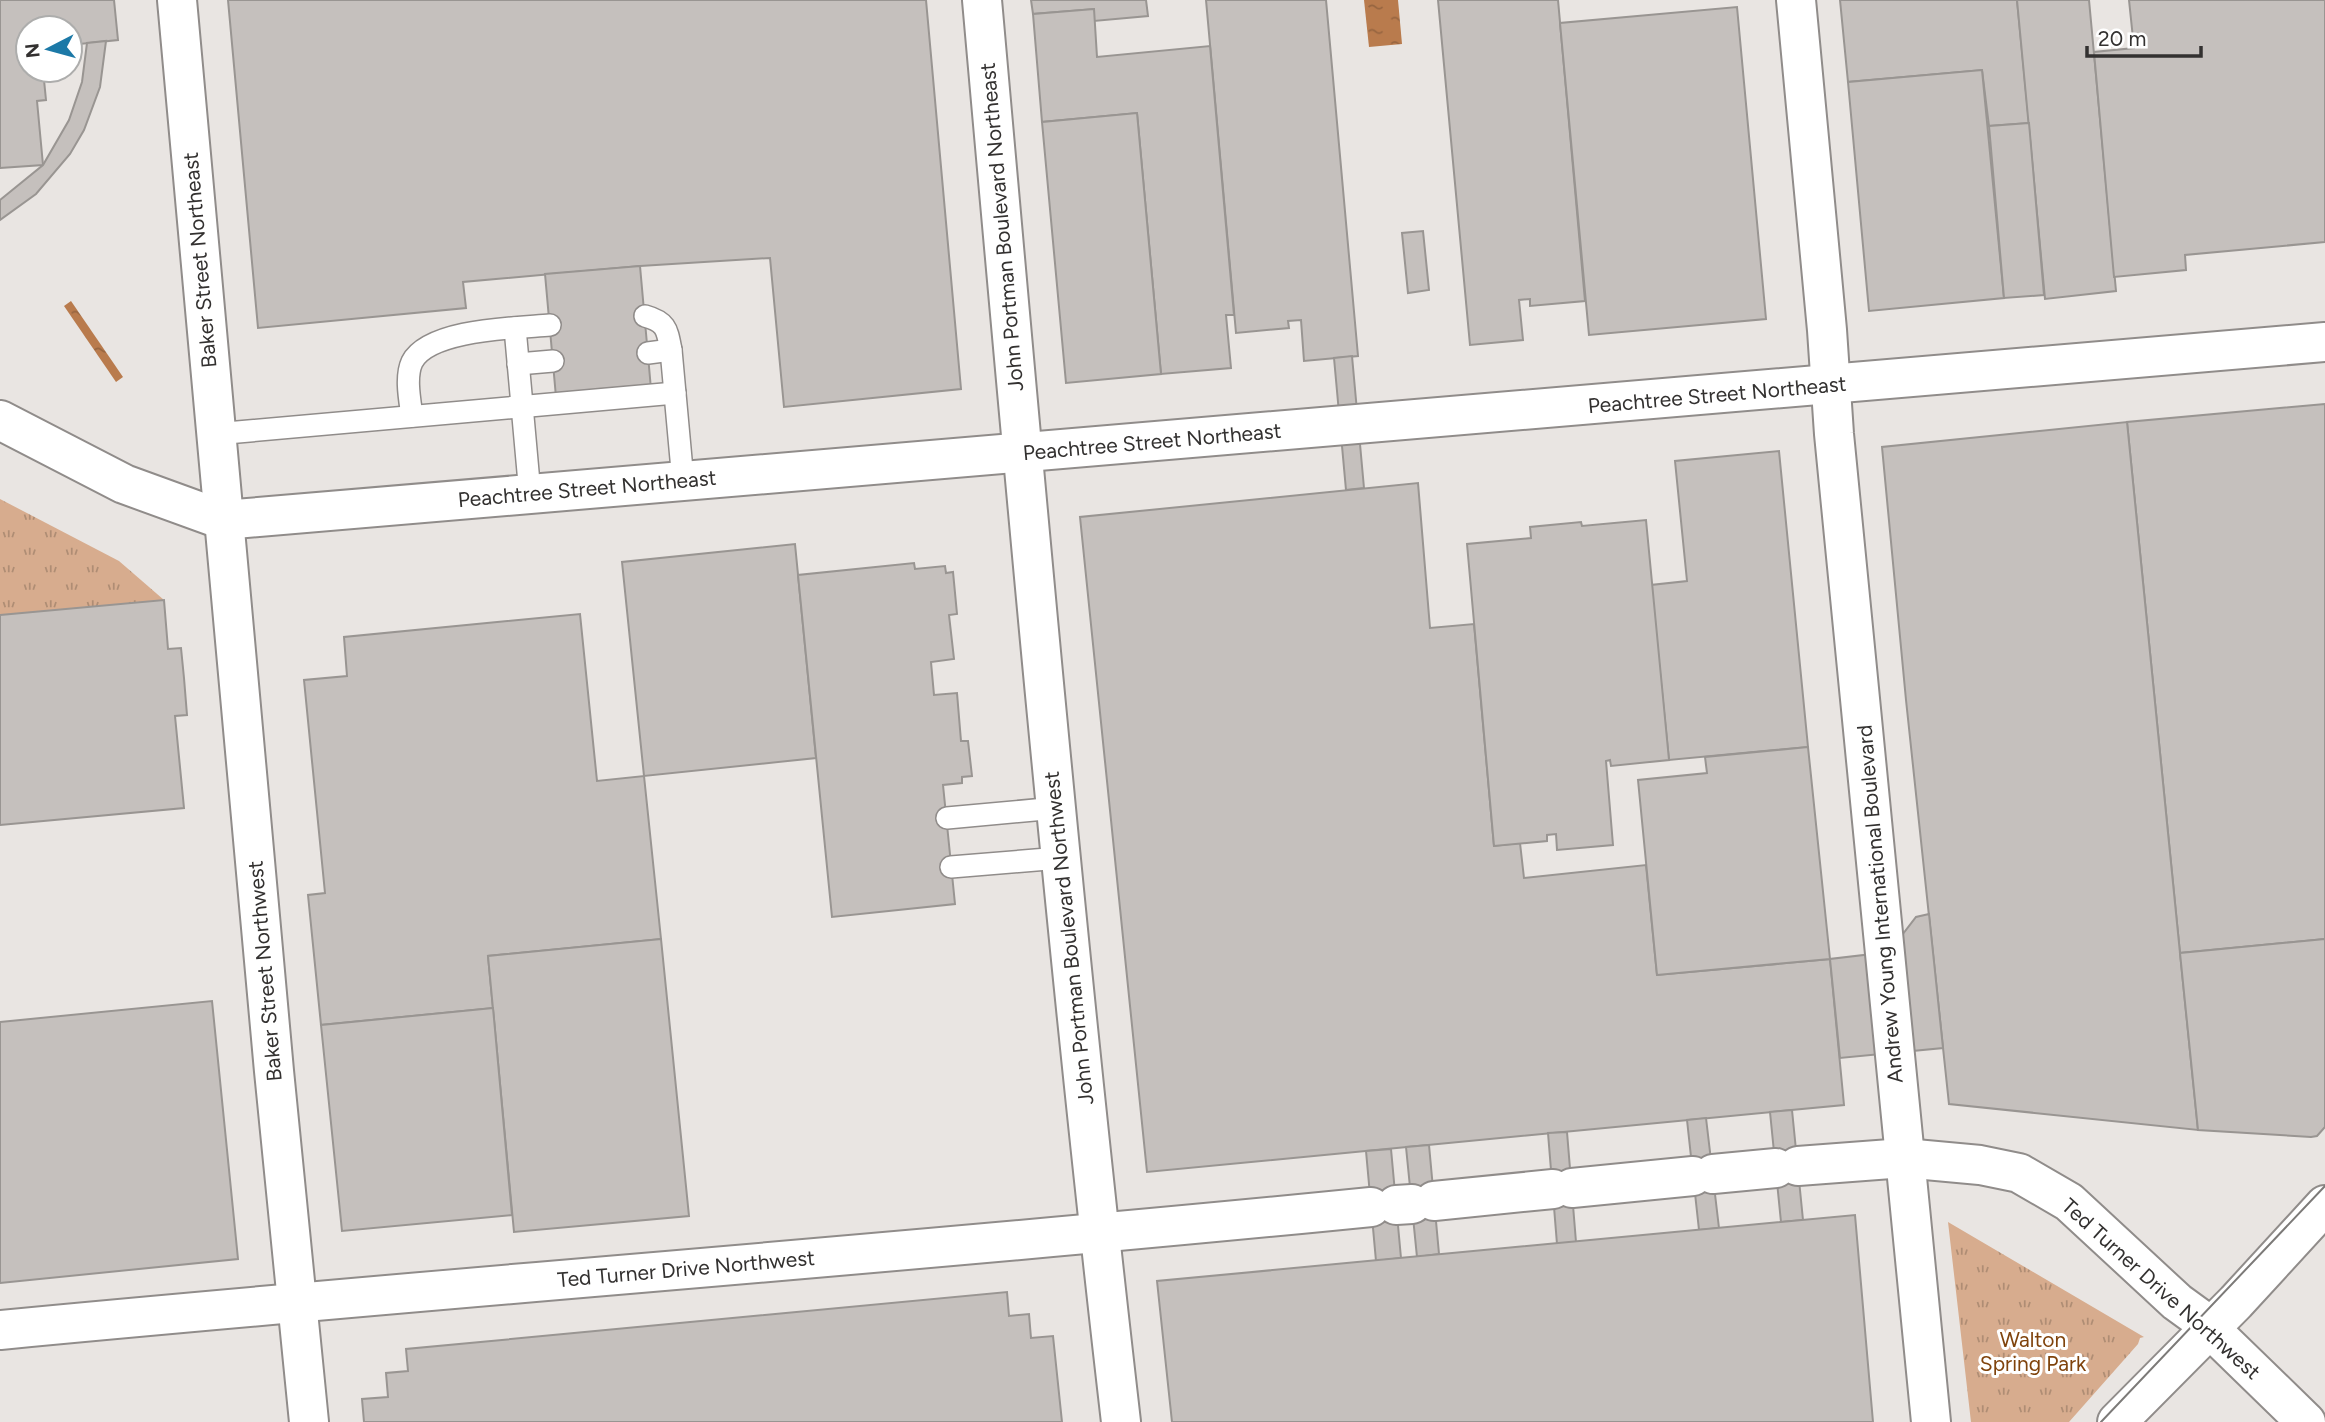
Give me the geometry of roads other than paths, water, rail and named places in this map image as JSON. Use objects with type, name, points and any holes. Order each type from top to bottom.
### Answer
[{"type":"street","name":"Baker Street Northeast","points":[[177,0],[223,520]]},
{"type":"street","name":"John Portman Boulevard Northeast","points":[[982,0],[1022,453]]},
{"type":"street","name":"Andrew Young International Boulevard","points":[[1796,0],[1903,1158],[1931,1422]]},
{"type":"street","name":"Peachtree Street Northeast","points":[[0,420],[124,484],[223,520],[2325,342]]},
{"type":"street","name":"John Portman Boulevard Northwest","points":[[1022,453],[1060,858],[1121,1422]]},
{"type":"street","name":"Baker Street Northwest","points":[[223,520],[309,1422]]},
{"type":"street","name":"Ted Turner Drive Northwest","points":[[0,1330],[296,1302],[1099,1234],[1903,1158],[1980,1165],[2019,1173],[2069,1202],[2209,1328],[2306,1422]]},
{"type":"street","points":[[2117,1422],[2325,1205]]},
{"type":"lane","points":[[645,316],[658,319],[667,330],[683,481]]},
{"type":"lane","points":[[412,416],[409,387],[411,364],[421,351],[443,339],[550,325]]},
{"type":"lane","points":[[515,328],[530,494]]},
{"type":"lane","points":[[648,353],[671,350]]},
{"type":"lane","points":[[518,364],[553,361]]},
{"type":"lane","points":[[215,434],[675,393]]},
{"type":"lane","points":[[947,818],[1056,808]]},
{"type":"lane","points":[[951,867],[1060,858]]},
{"type":"water","points":[[1364,0],[1398,0],[1402,44],[1369,47]]},
{"type":"water","points":[[71,301],[123,377],[116,382],[64,306]]},
{"type":"tram line","points":[[2101,1422],[2325,1186]]},
{"type":"park label","name":"Walton Spring Park","points":[[2033,1352]]}]
